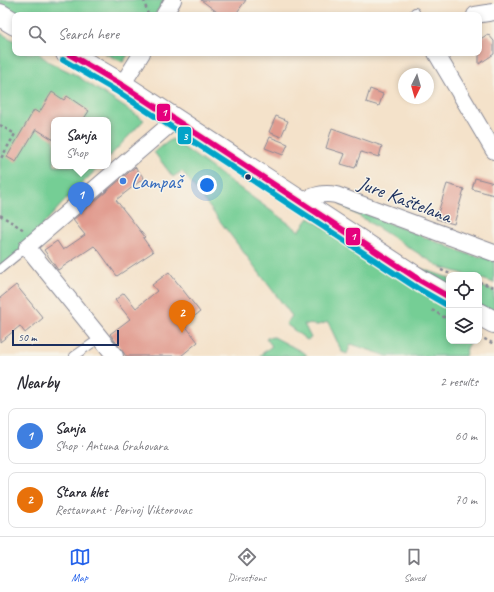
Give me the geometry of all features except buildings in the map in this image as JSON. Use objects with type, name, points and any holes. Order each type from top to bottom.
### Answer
[{"type":"main road","points":[[0,15],[12,22]]},
{"type":"main road","points":[[72,56],[122,85],[421,281],[446,295]]},
{"type":"main road","points":[[482,316],[494,322]]},
{"type":"street","points":[[166,12],[173,0]]},
{"type":"street","points":[[482,14],[494,12]]},
{"type":"street","points":[[122,85],[140,56]]},
{"type":"street","points":[[438,56],[494,151]]},
{"type":"street","points":[[115,356],[100,338],[31,243],[175,120]]},
{"type":"street","name":"Jure Kaštelana","points":[[301,202],[325,193],[336,195],[494,253]]},
{"type":"lane","points":[[0,269],[31,243]]},
{"type":"lane","points":[[74,356],[100,338]]},
{"type":"path","points":[[144,0],[147,12]]},
{"type":"path","points":[[0,125],[15,134],[0,160]]},
{"type":"path","points":[[0,215],[16,224],[31,243]]},
{"type":"path","points":[[482,283],[494,287]]},
{"type":"path","points":[[482,338],[494,344]]},
{"type":"green space","points":[[0,0],[164,0],[157,12],[15,12],[0,4]]},
{"type":"green space","points":[[0,33],[12,39],[12,56],[42,56],[49,62],[74,74],[144,120],[111,155],[111,117],[51,117],[51,169],[97,169],[70,195],[0,272]]},
{"type":"green space","points":[[110,56],[127,56],[123,62]]},
{"type":"green space","points":[[172,139],[299,231],[309,218],[446,303],[446,344],[468,344],[465,356],[387,356],[351,344],[347,354],[342,352],[328,322],[318,325],[304,324],[311,338],[307,340],[286,324],[292,316],[182,171],[173,177],[154,152]]},
{"type":"green space","points":[[340,204],[470,255],[494,259],[494,283],[482,279],[482,272],[458,272],[440,267]]},
{"type":"green space","points":[[420,268],[446,277],[446,284]]},
{"type":"green space","points":[[482,287],[494,290],[494,313],[482,307]]},
{"type":"green space","points":[[274,337],[306,354],[306,356],[259,356],[272,346],[266,338]]},
{"type":"transit line","name":"1","points":[[72,56],[122,85],[421,281],[446,295]]},
{"type":"transit line","name":"3","points":[[63,60],[118,92],[417,288],[445,304]]},
{"type":"place","name":"Lampaš","points":[[123,181]]},
{"type":"place","name":"Sanja","points":[[81,215]]},
{"type":"place","name":"Stara klet","points":[[182,333]]}]
